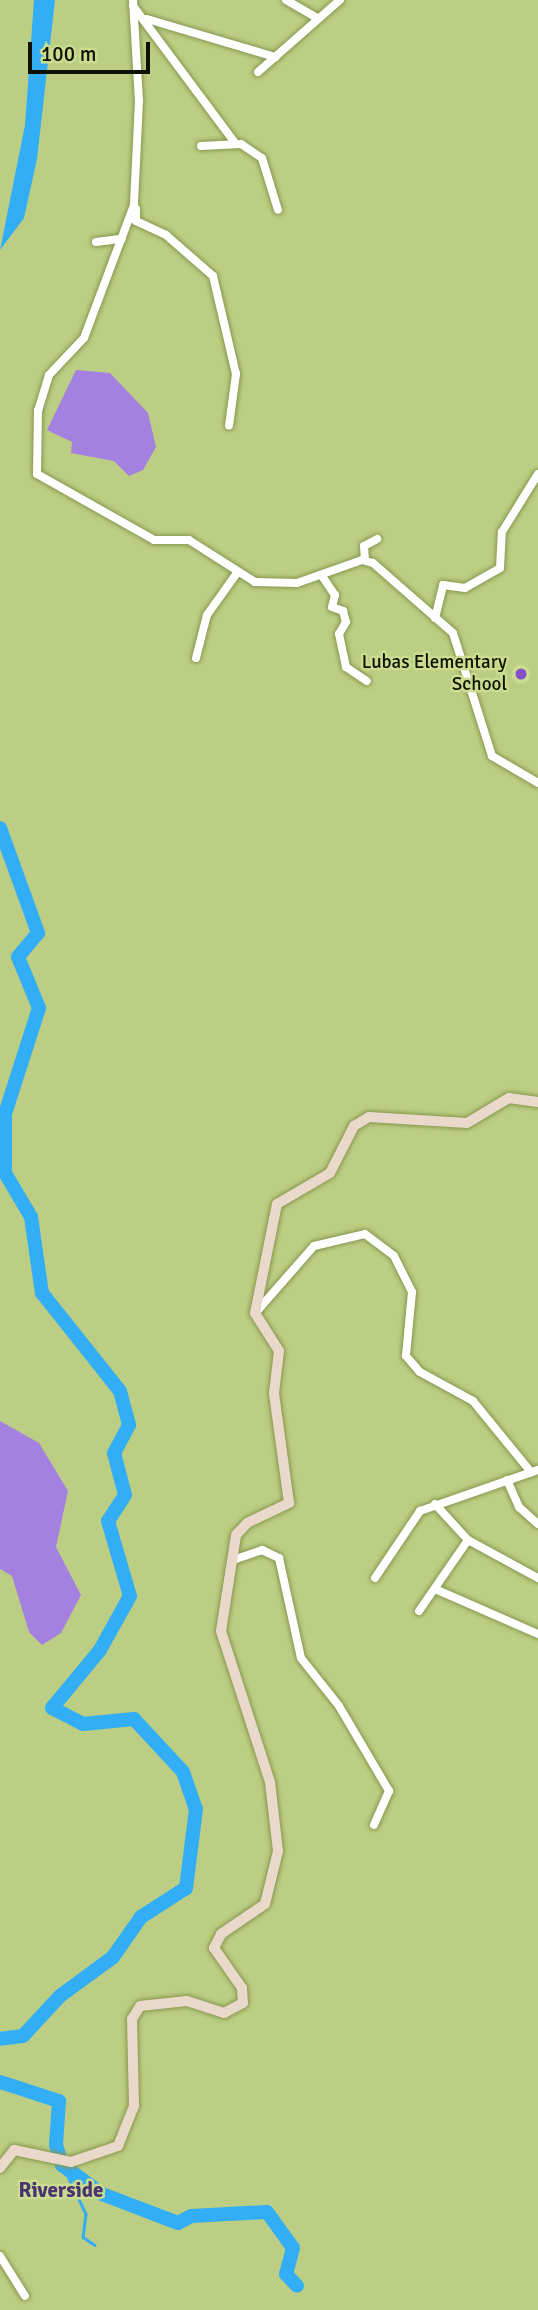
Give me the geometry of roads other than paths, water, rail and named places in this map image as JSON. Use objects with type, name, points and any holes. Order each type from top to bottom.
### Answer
[{"type":"main road","points":[[0,2168],[20,2149],[58,2161],[71,2162],[118,2146],[127,2131],[136,2075],[132,2019],[140,2006],[187,2001],[224,2013],[243,2003],[242,1988],[214,1948],[221,1934],[265,1904],[278,1851],[270,1782],[221,1631],[233,1560],[242,1527],[282,1510],[290,1495],[274,1393],[279,1351],[255,1314],[276,1204],[330,1173],[360,1121],[467,1123],[509,1098],[538,1102]]},
{"type":"street","points":[[286,0],[317,18]]},
{"type":"street","points":[[258,72],[340,0]]},
{"type":"street","points":[[133,3],[220,125],[235,143],[265,162],[278,210]]},
{"type":"street","points":[[133,3],[139,101],[134,205],[136,221],[166,235],[213,276],[236,374],[229,426]]},
{"type":"street","points":[[146,19],[275,57]]},
{"type":"street","points":[[201,146],[235,143]]},
{"type":"street","points":[[134,205],[84,338],[49,375],[38,410],[37,472],[154,540],[189,540],[237,573],[273,585],[322,576],[365,560]]},
{"type":"street","points":[[96,242],[122,239]]},
{"type":"street","points":[[435,618],[443,585],[465,588],[500,568],[502,532],[538,474]]},
{"type":"street","points":[[377,539],[364,546],[365,560],[435,618],[459,644],[460,671],[492,756],[538,783]]},
{"type":"street","points":[[196,658],[207,615],[237,573]]},
{"type":"street","points":[[322,576],[335,595],[332,607],[343,611],[346,622],[339,635],[346,667],[367,681]]},
{"type":"street","points":[[255,1314],[314,1246],[365,1234],[394,1256],[412,1292],[406,1356],[420,1372],[473,1401],[534,1471],[435,1504],[414,1519],[375,1578]]},
{"type":"street","points":[[507,1480],[519,1507],[538,1524]]},
{"type":"street","points":[[435,1504],[468,1540],[538,1578]]},
{"type":"street","points":[[419,1611],[468,1540]]},
{"type":"street","points":[[233,1560],[262,1550],[279,1558],[301,1658],[339,1706],[389,1791],[374,1825]]},
{"type":"street","points":[[435,1589],[538,1634]]},
{"type":"street","points":[[0,2256],[25,2296]]},
{"type":"water","points":[[34,0],[55,0],[37,159],[24,218],[0,250],[25,125]]},
{"type":"waterway","points":[[0,828],[38,933],[18,957],[39,1008],[5,1114],[5,1173],[31,1217],[42,1293],[120,1391],[129,1425],[114,1453],[125,1495],[108,1521],[130,1596],[100,1650],[52,1708],[83,1724],[134,1719],[183,1772],[196,1809],[186,1888],[141,1917],[113,1957],[60,1996],[23,2036],[0,2039]]},
{"type":"waterway","points":[[0,2082],[59,2101],[56,2145],[62,2165],[102,2194],[178,2223],[191,2216],[267,2212],[293,2248],[286,2274],[297,2286]]},
{"type":"waterway","points":[[64,2168],[86,2214],[83,2237],[95,2245]]},
{"type":"place","name":"Lubas Elementary School","points":[[521,674]]},
{"type":"district","name":"Riverside","points":[[61,2190]]}]
